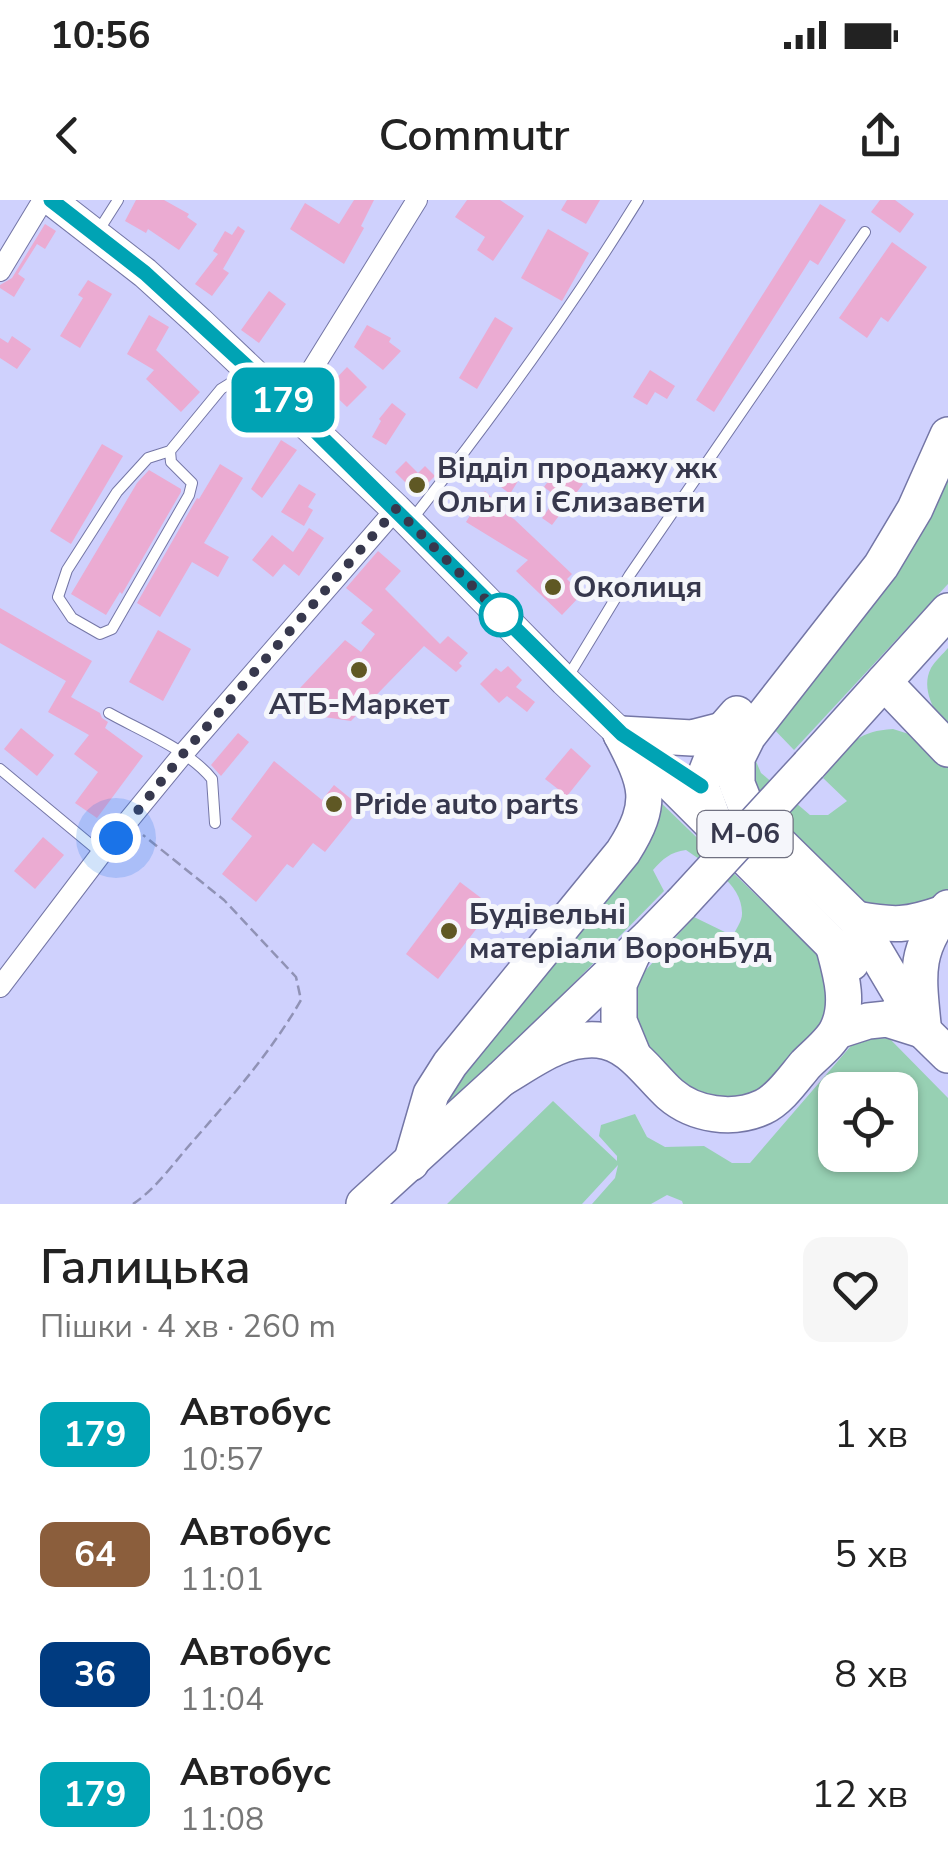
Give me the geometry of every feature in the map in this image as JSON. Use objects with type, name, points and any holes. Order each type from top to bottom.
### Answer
[{"type":"highway","points":[[929,1036],[834,948],[701,786],[724,730],[866,556],[898,501],[930,430],[948,412]]},
{"type":"highway","points":[[732,820],[738,758],[748,736],[880,566],[914,509],[948,435]]},
{"type":"highway","name":"М-06","points":[[364,1204],[501,1079],[681,904],[948,611]]},
{"type":"highway","points":[[884,682],[948,749]]},
{"type":"highway","points":[[622,734],[692,738],[724,730]]},
{"type":"highway","points":[[622,734],[856,919],[929,1036]]},
{"type":"highway","points":[[411,1163],[431,1094],[450,1064],[636,832],[645,794],[622,734]]},
{"type":"highway","points":[[856,919],[892,926],[917,922],[946,910]]},
{"type":"highway","points":[[929,1036],[919,966],[923,949],[946,910]]},
{"type":"highway","points":[[501,1079],[564,1042],[601,1040],[633,1055],[672,1096],[701,1112],[724,1116],[765,1106],[836,1031],[844,1005],[834,948]]},
{"type":"highway","points":[[633,952],[619,984],[619,1020],[633,1055]]},
{"type":"highway","points":[[836,1031],[887,1019],[929,1036]]},
{"type":"main road","points":[[51,200],[145,273],[252,370],[622,734],[701,786]]},
{"type":"street","points":[[0,270],[43,200]]},
{"type":"street","points":[[290,406],[417,200]]},
{"type":"street","points":[[0,987],[183,754],[403,516]]},
{"type":"lane","points":[[96,234],[118,200]]},
{"type":"lane","points":[[403,516],[464,453],[597,267],[638,200]]},
{"type":"lane","points":[[565,680],[629,576],[865,232]]},
{"type":"lane","points":[[170,450],[172,462],[192,483],[189,495],[112,630],[100,634],[72,618],[58,597],[66,570],[117,492],[148,458],[170,450],[221,389],[252,370]]},
{"type":"lane","points":[[109,713],[183,754],[212,779],[215,823]]},
{"type":"lane","points":[[0,769],[102,854]]},
{"type":"path","points":[[129,822],[224,900],[296,977],[302,1000],[251,1072],[162,1177],[133,1204]]},
{"type":"green space","points":[[948,451],[948,584],[794,750],[768,723]]},
{"type":"green space","points":[[948,648],[948,730],[934,708],[927,684],[931,668]]},
{"type":"green space","points":[[893,729],[912,735],[948,764],[948,891],[935,905],[875,915],[749,797],[756,737],[755,759],[761,773],[810,815],[828,815],[847,801],[823,778],[860,738]]},
{"type":"green space","points":[[654,796],[819,956],[831,990],[821,1029],[765,1091],[743,1099],[713,1102],[692,1092],[638,1046],[626,992],[694,917],[733,936],[742,917],[741,903],[730,884],[686,850],[680,851],[653,870],[664,891],[432,1128],[438,1101]]},
{"type":"green space","points":[[889,1038],[948,1098],[948,1204],[683,1204],[667,1195],[651,1204],[592,1204],[615,1178],[618,1165],[582,1204],[447,1204],[553,1101],[617,1161],[599,1136],[601,1125],[635,1114],[647,1137],[665,1147],[704,1146],[732,1163],[750,1163],[818,1084],[818,1172],[918,1172],[918,1072],[828,1072],[856,1040]]},
{"type":"building","points":[[136,200],[164,200],[189,214],[187,217],[197,224],[179,250],[148,229],[146,233],[125,221]]},
{"type":"building","points":[[354,200],[374,200],[344,264],[290,229],[305,203],[339,224]]},
{"type":"building","points":[[467,200],[500,200],[524,216],[493,261],[477,250],[485,237],[455,217]]},
{"type":"building","points":[[567,200],[600,200],[586,224],[561,210]]},
{"type":"building","points":[[880,200],[895,200],[914,214],[900,233],[871,212]]},
{"type":"building","points":[[820,204],[846,220],[818,265],[810,260],[714,412],[696,400]]},
{"type":"building","points":[[45,224],[56,231],[45,249],[37,244],[18,274],[25,279],[14,297],[0,285],[12,278]]},
{"type":"building","points":[[238,226],[245,231],[223,269],[229,273],[212,296],[195,284],[218,254],[213,251],[225,231],[232,235]]},
{"type":"building","points":[[548,229],[589,253],[562,301],[521,278]]},
{"type":"building","points":[[892,242],[927,267],[888,322],[881,317],[867,338],[839,318]]},
{"type":"building","points":[[88,280],[112,294],[80,348],[60,336],[83,298],[78,295]]},
{"type":"building","points":[[269,291],[286,304],[259,343],[241,330]]},
{"type":"building","points":[[149,315],[169,327],[156,350],[200,392],[181,412],[146,379],[154,370],[127,354]]},
{"type":"building","points":[[495,317],[513,328],[477,389],[459,378]]},
{"type":"building","points":[[367,325],[391,338],[389,342],[401,351],[383,370],[354,347]]},
{"type":"building","points":[[12,336],[31,349],[17,369],[0,358],[0,338],[8,343]]},
{"type":"building","points":[[347,367],[367,387],[347,407],[327,388]]},
{"type":"building","points":[[650,370],[675,386],[667,399],[655,392],[647,405],[633,397]]},
{"type":"building","points":[[392,403],[406,414],[386,445],[372,437],[379,419]]},
{"type":"building","points":[[281,440],[297,450],[262,498],[251,489]]},
{"type":"building","points":[[102,444],[123,456],[71,544],[50,531]]},
{"type":"building","points":[[508,456],[526,468],[510,494],[492,480]]},
{"type":"building","name":"Відділ продажу жк Ольги і Єлизавети","points":[[406,461],[418,473],[425,466],[435,476],[417,494],[395,472]]},
{"type":"building","points":[[220,464],[243,478],[204,543],[229,557],[218,577],[192,562],[160,617],[137,603]]},
{"type":"building","points":[[559,466],[583,484],[552,525],[542,518],[557,497],[544,487]]},
{"type":"building","points":[[149,470],[181,492],[106,615],[71,594],[137,483]]},
{"type":"building","points":[[299,484],[316,494],[304,526],[281,512]]},
{"type":"building","points":[[485,491],[501,507],[499,510],[514,519],[572,574],[567,579],[582,594],[562,615],[516,571],[528,560],[466,522]]},
{"type":"building","points":[[309,528],[324,538],[299,576],[284,564],[273,577],[252,560],[272,535],[293,552]]},
{"type":"building","name":"ATБ-Маркет","points":[[378,551],[401,571],[385,589],[440,644],[448,636],[468,653],[459,663],[462,666],[456,672],[424,646],[351,721],[297,713],[286,703],[345,640],[361,652],[375,634],[361,623],[373,610],[346,588]]},
{"type":"building","points":[[0,608],[92,661],[71,697],[100,713],[108,722],[105,728],[143,756],[97,818],[75,803],[98,772],[74,754],[89,735],[48,712],[66,681],[0,643]]},
{"type":"building","points":[[158,630],[191,649],[163,701],[129,682]]},
{"type":"building","points":[[508,666],[522,680],[516,687],[535,702],[527,712],[507,696],[499,703],[480,684],[496,668],[501,672]]},
{"type":"building","points":[[21,728],[54,755],[37,776],[4,749]]},
{"type":"building","points":[[238,733],[249,742],[221,776],[211,765]]},
{"type":"building","points":[[571,748],[591,766],[567,796],[545,779]]},
{"type":"building","points":[[274,761],[322,800],[334,785],[361,807],[325,852],[313,843],[293,868],[287,864],[256,902],[222,874],[252,836],[231,819]]},
{"type":"building","points":[[43,837],[64,855],[35,889],[14,871]]},
{"type":"building","name":"Будівельні матеріали ВоронБуд","points":[[460,882],[493,907],[438,979],[406,954]]},
{"type":"bus line","name":"179","points":[[51,200],[145,273],[290,406],[622,734],[701,786]]},
{"type":"place","name":"Відділ продажу жк Ольги і Єлизавети","points":[[417,485]]},
{"type":"place","name":"Околиця","points":[[553,587]]},
{"type":"place","name":"ATБ-Маркет","points":[[359,670]]},
{"type":"place","name":"Pride auto parts","points":[[334,804]]},
{"type":"place","name":"Будівельні матеріали ВоронБуд","points":[[449,931]]},
{"type":"route","points":[[116,838],[183,754],[396,509],[514,628],[501,615]]}]
